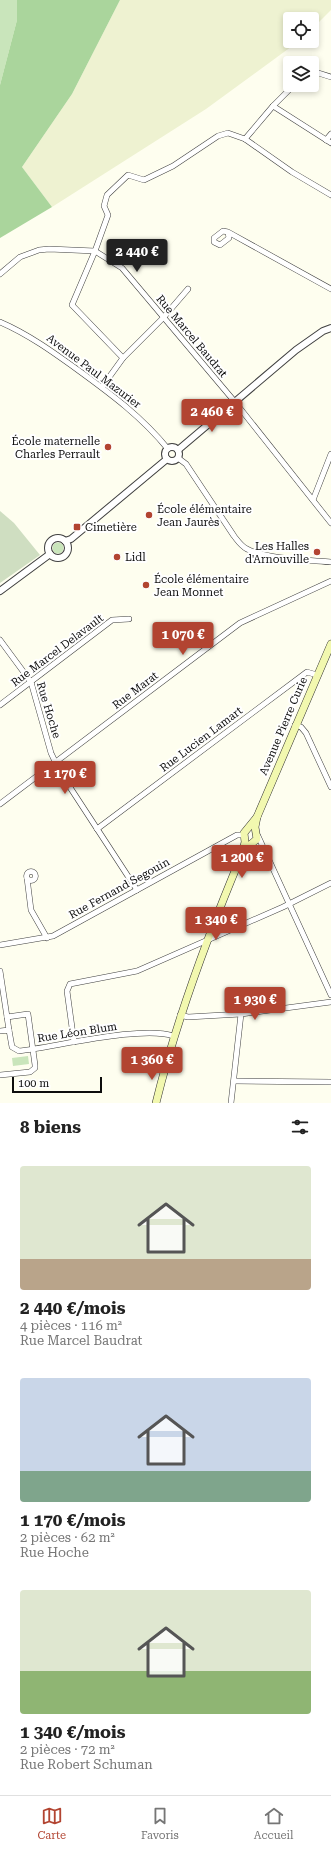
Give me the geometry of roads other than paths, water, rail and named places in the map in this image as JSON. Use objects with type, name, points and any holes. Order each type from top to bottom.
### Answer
[{"type":"main road","name":"Avenue Pierre Curie","points":[[166,1064],[173,1036],[205,942],[250,837],[295,725],[331,644]]},
{"type":"main road","points":[[156,1103],[166,1064]]},
{"type":"main road","points":[[161,1103],[166,1064]]},
{"type":"street","points":[[319,73],[331,77]]},
{"type":"street","points":[[245,139],[287,92]]},
{"type":"street","points":[[273,106],[329,142],[331,134]]},
{"type":"street","points":[[124,358],[72,305],[95,251],[108,215],[104,206],[107,194],[128,175],[144,180],[173,166],[218,136],[228,133],[245,139],[292,172],[331,195]]},
{"type":"street","points":[[228,232],[331,289]]},
{"type":"street","name":"Rue Marcel Baudrat","points":[[0,274],[20,257],[38,250],[49,249],[95,251],[122,268],[235,402],[331,523]]},
{"type":"street","points":[[102,387],[124,358],[163,318],[188,289]]},
{"type":"street","name":"Avenue Paul Mazurier","points":[[0,322],[17,329],[47,347],[102,387],[135,413],[168,449]]},
{"type":"street","points":[[178,450],[296,350],[323,331],[331,328]]},
{"type":"street","points":[[167,459],[166,453],[168,449],[174,447],[178,450]]},
{"type":"street","points":[[178,450],[178,458]]},
{"type":"street","points":[[312,500],[331,454]]},
{"type":"street","points":[[167,459],[172,461],[178,458]]},
{"type":"street","points":[[178,458],[186,464],[234,536],[247,549],[260,554],[331,562]]},
{"type":"street","points":[[65,541],[71,538],[167,459]]},
{"type":"street","points":[[60,538],[65,541],[68,550],[64,556],[58,558],[50,554],[48,545],[51,540],[60,538]]},
{"type":"street","points":[[0,591],[50,554]]},
{"type":"street","name":"Rue Marat","points":[[0,804],[240,624],[331,581]]},
{"type":"street","name":"Rue Marcel Delavault","points":[[0,705],[112,620],[129,619]]},
{"type":"street","name":"Rue Hoche","points":[[0,640],[31,682],[55,763],[137,890]]},
{"type":"street","name":"Rue Lucien Lamart","points":[[97,829],[307,672],[317,675]]},
{"type":"street","points":[[295,725],[301,727],[306,733],[331,787]]},
{"type":"street","name":"Rue Fernand Segouin","points":[[0,945],[47,938],[237,835],[250,837]]},
{"type":"street","points":[[250,837],[262,844],[331,995]]},
{"type":"street","points":[[250,837],[262,844]]},
{"type":"street","points":[[27,878],[31,910],[47,938]]},
{"type":"street","points":[[74,1042],[67,991],[70,984],[118,976],[137,971],[205,942],[331,883]]},
{"type":"street","points":[[0,971],[9,1030],[0,1031]]},
{"type":"street","points":[[180,1015],[188,1017],[241,1014],[331,1002]]},
{"type":"street","points":[[0,1076],[33,1071],[35,1065],[28,1014],[7,1017]]},
{"type":"street","points":[[231,1103],[241,1014]]},
{"type":"street","name":"Rue Léon Blum","points":[[9,1030],[12,1047],[14,1050],[19,1051],[137,1034],[165,1034],[173,1036]]},
{"type":"street","points":[[234,1081],[331,1082]]},
{"type":"place","name":"École maternelle Charles Perrault","points":[[108,447]]},
{"type":"place","name":"École élémentaire Jean Jaurès","points":[[149,515]]},
{"type":"place","name":"Cimetière","points":[[77,527]]},
{"type":"place","name":"Les Halles d'Arnouville","points":[[317,552]]},
{"type":"place","name":"Lidl","points":[[117,557]]},
{"type":"place","name":"École élémentaire Jean Monnet","points":[[146,585]]}]
